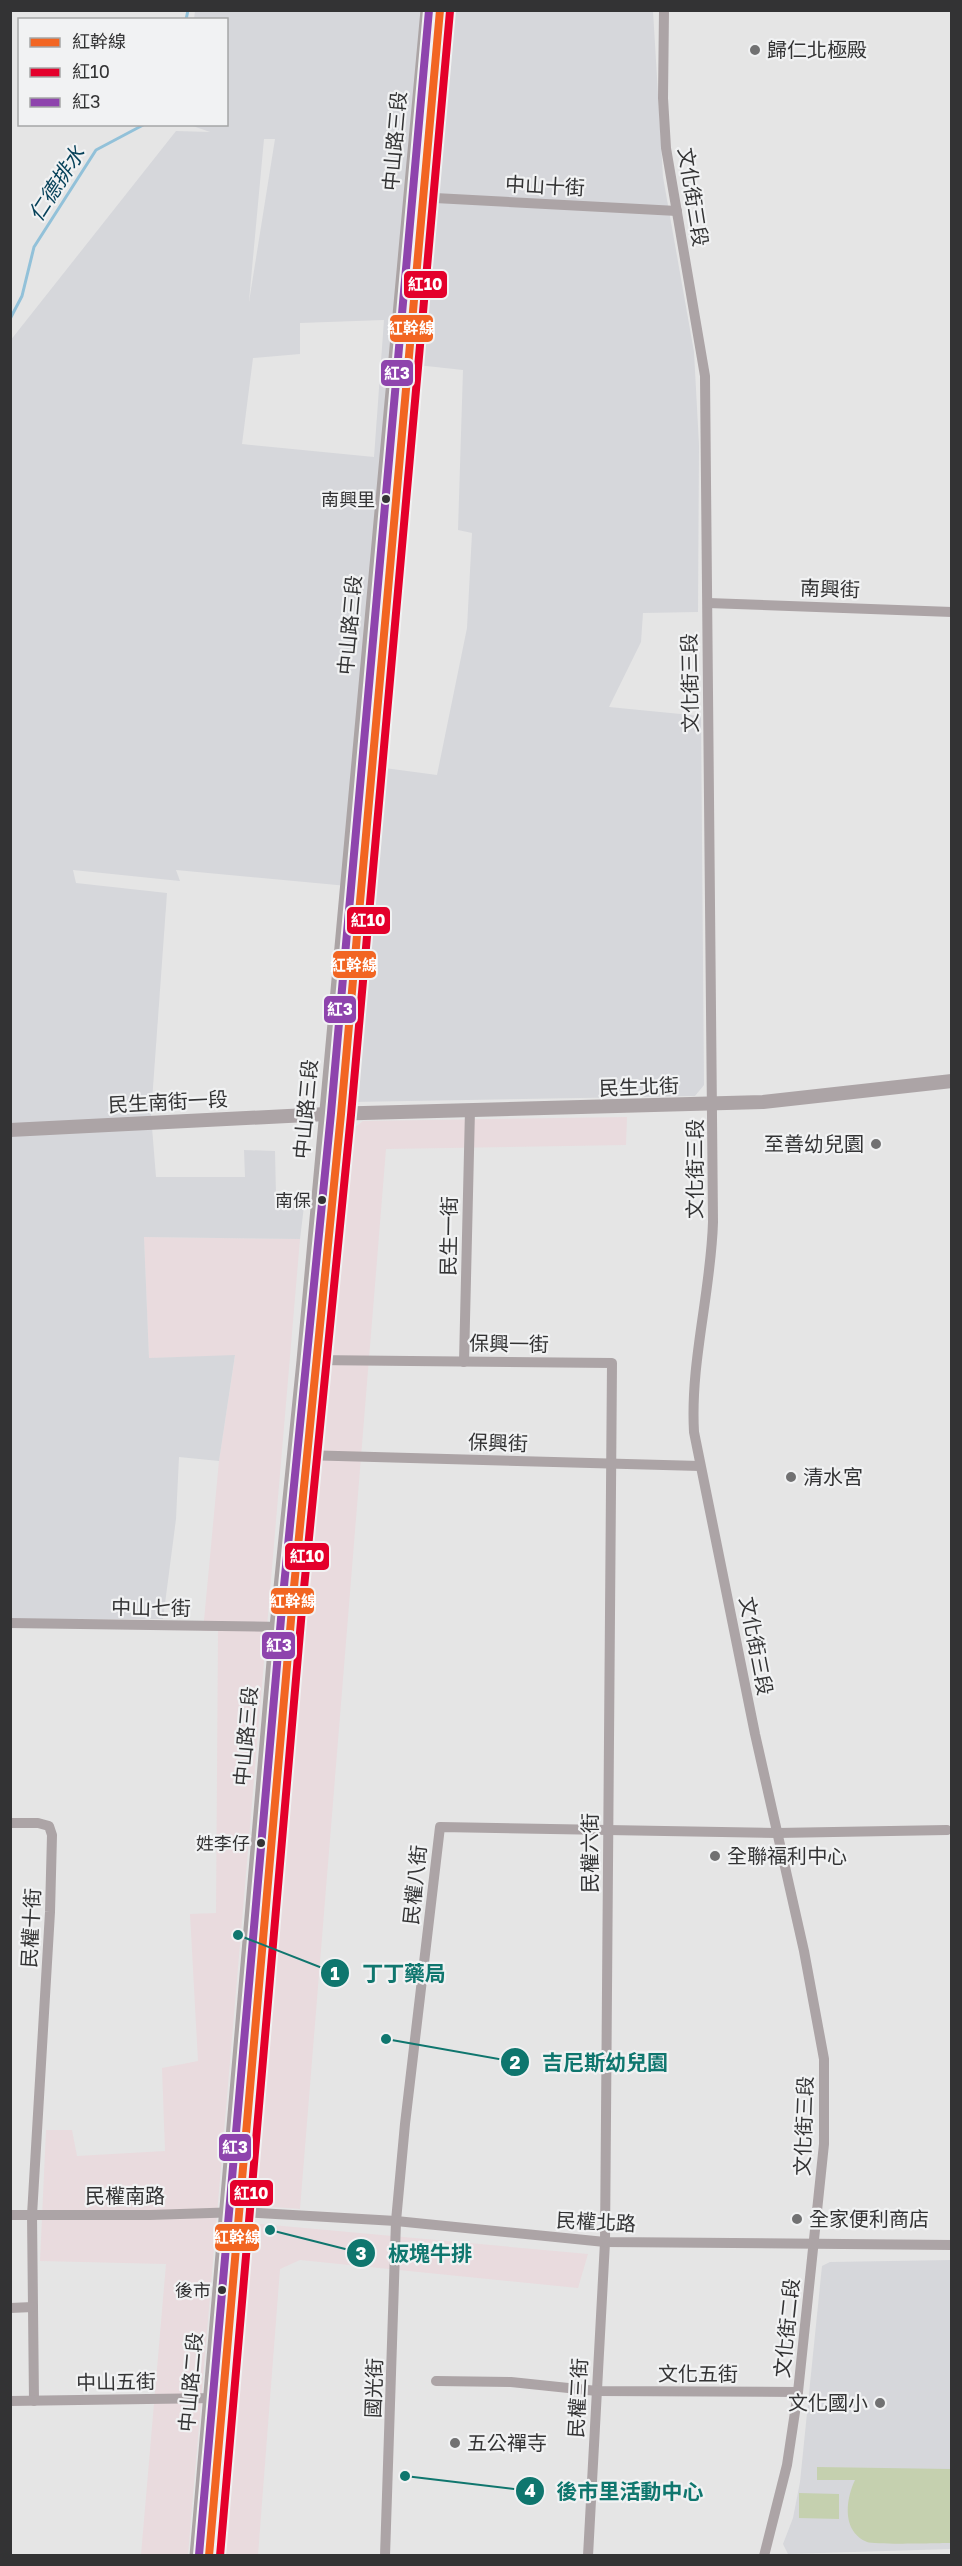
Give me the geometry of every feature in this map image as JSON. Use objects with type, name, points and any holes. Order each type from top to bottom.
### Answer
[{"type":"main road","name":"中山路三段","points":[[418,197],[428,10]]},
{"type":"main road","name":"中山路三段","points":[[233,2212],[284,1628],[334,1114],[346,885],[418,197],[440,10]]},
{"type":"main road","name":"中山路二段","points":[[197,2556],[216,2398],[233,2212]]},
{"type":"main road","name":"中山路二段","points":[[209,2556],[216,2398]]},
{"type":"street","name":"文化街三段","points":[[664,10],[664,126],[676,211],[705,376],[712,1249],[693,1414],[700,1466],[804,1952],[824,2059],[824,2144],[813,2244]]},
{"type":"street","name":"中山十街","points":[[418,197],[676,211]]},
{"type":"street","name":"南興街","points":[[708,603],[951,612]]},
{"type":"street","name":"民生北街","points":[[334,1114],[712,1105],[763,1102],[951,1081]]},
{"type":"street","name":"民生一街","points":[[464,1362],[470,1110]]},
{"type":"street","name":"民生南街一段","points":[[10,1130],[334,1114]]},
{"type":"street","name":"保興一街","points":[[311,1360],[612,1363],[610,1464]]},
{"type":"street","name":"保興街","points":[[301,1455],[700,1466]]},
{"type":"street","name":"民權六街","points":[[605,2242],[610,1464]]},
{"type":"street","name":"中山七街","points":[[10,1623],[284,1628]]},
{"type":"street","name":"民權十街","points":[[10,1823],[38,1823],[49,1826],[52,1835],[50,1923],[32,2215]]},
{"type":"street","name":"民權八街","points":[[396,2221],[405,2124],[440,1827],[608,1830]]},
{"type":"street","points":[[608,1830],[777,1833],[947,1830]]},
{"type":"street","name":"民權南路","points":[[10,2214],[233,2212]]},
{"type":"street","name":"民權北路","points":[[233,2212],[396,2221],[605,2242],[951,2245]]},
{"type":"street","points":[[32,2215],[34,2401]]},
{"type":"street","name":"國光街","points":[[385,2556],[396,2221]]},
{"type":"street","name":"民權三街","points":[[588,2556],[605,2242]]},
{"type":"street","name":"文化街二段","points":[[764,2556],[787,2465],[798,2392],[813,2244]]},
{"type":"street","points":[[10,2308],[33,2307]]},
{"type":"street","name":"文化五街","points":[[436,2381],[512,2382],[597,2391],[798,2392]]},
{"type":"street","name":"中山五街","points":[[10,2401],[216,2398]]},
{"type":"shaded area","points":[[195,11],[653,11],[663,177],[694,352],[699,445],[698,612],[643,613],[641,642],[609,707],[701,716],[704,1085],[695,1096],[351,1102],[369,888],[176,870],[180,881],[73,870],[76,883],[167,893],[151,1115],[156,1177],[245,1177],[244,1150],[275,1151],[276,1196],[305,1198],[300,1239],[144,1237],[149,1358],[235,1355],[219,1461],[179,1457],[176,1519],[163,1619],[11,1619],[10,341],[176,131],[210,132],[193,126],[228,126],[228,18],[194,18]],"holes":[[[264,139],[275,139],[249,302]],[[384,320],[374,457],[242,444],[253,358],[300,354],[300,323]],[[417,365],[463,370],[458,530],[472,533],[467,628],[437,775],[377,767]]]},
{"type":"shaded area","points":[[627,1117],[626,1145],[386,1149],[300,2209],[259,2206],[249,2187],[345,1135],[363,1121]]},
{"type":"shaded area","points":[[144,1237],[300,1239],[188,2555],[141,2555],[166,2264],[40,2261],[46,2130],[72,2130],[77,2156],[165,2151],[162,2068],[198,2061],[190,1914],[216,1913],[218,1631],[203,1631],[219,1461],[235,1356],[149,1358]]},
{"type":"shaded area","points":[[261,2224],[588,2254],[578,2288],[300,2260],[280,2269],[258,2555],[220,2556],[246,2233]]},
{"type":"shaded area","name":"文化國小","points":[[951,2260],[951,2549],[788,2554],[783,2544],[793,2518],[800,2482],[822,2266],[830,2262]]},
{"type":"green space","points":[[817,2467],[951,2469],[951,2543],[867,2542],[859,2537],[849,2523],[849,2496],[855,2480],[817,2480]]},
{"type":"green space","points":[[799,2493],[839,2494],[839,2519],[799,2518]]},
{"type":"waterway","name":"仁德排水","points":[[186,18],[188,10]]},
{"type":"waterway","name":"仁德排水","points":[[10,319],[22,296],[34,247],[96,150],[141,126]]},
{"type":"transit line","name":"紅3","points":[[199,2555],[283,1596],[331,1113],[429,10]]},
{"type":"transit line","name":"紅幹線","points":[[209,2556],[293,1597],[341,1114],[440,10]]},
{"type":"transit line","name":"紅10","points":[[220,2556],[303,1598],[351,1115],[450,11]]},
{"type":"place","name":"歸仁北極殿","points":[[755,50]]},
{"type":"place","name":"南興里","points":[[386,499]]},
{"type":"place","name":"至善幼兒園","points":[[876,1144]]},
{"type":"place","name":"南保","points":[[322,1200]]},
{"type":"place","name":"清水宮","points":[[791,1477]]},
{"type":"place","name":"姓李仔","points":[[261,1843]]},
{"type":"place","name":"全聯福利中心","points":[[715,1856]]},
{"type":"place","name":"丁丁藥局","points":[[238,1935]]},
{"type":"place","name":"吉尼斯幼兒園","points":[[386,2039]]},
{"type":"place","name":"全家便利商店","points":[[797,2219]]},
{"type":"place","name":"板塊牛排","points":[[270,2230]]},
{"type":"place","name":"後市","points":[[222,2290]]},
{"type":"place","name":"文化國小","points":[[880,2403]]},
{"type":"place","name":"五公禪寺","points":[[455,2443]]},
{"type":"place","name":"後市里活動中心","points":[[405,2476]]}]
